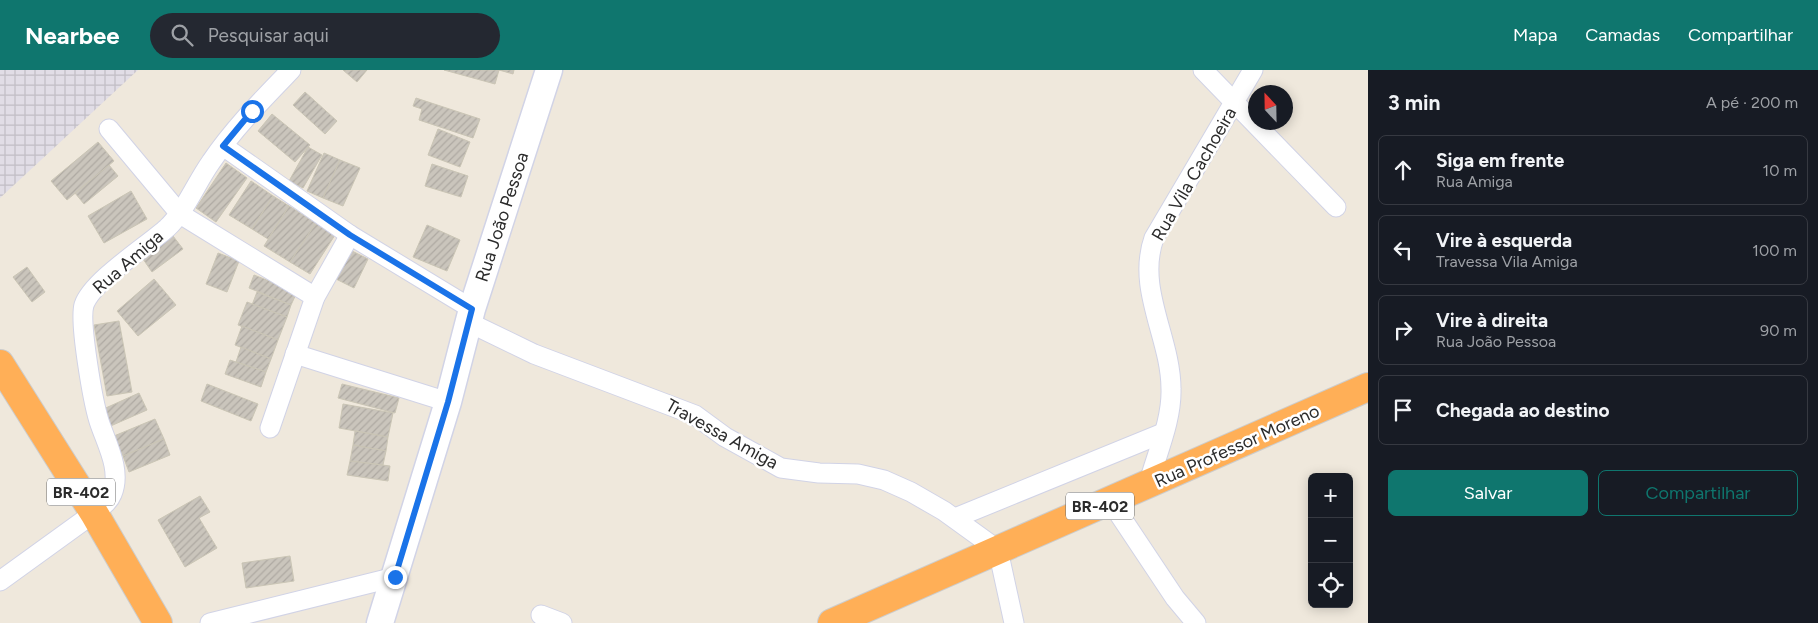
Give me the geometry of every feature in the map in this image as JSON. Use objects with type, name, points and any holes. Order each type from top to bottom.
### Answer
[{"type":"highway","name":"BR-402","points":[[0,364],[94,513],[158,623]]},
{"type":"highway","name":"Rua Professor Moreno","points":[[832,623],[1368,388]]},
{"type":"street","name":"Rua Amiga","points":[[0,581],[107,503],[113,493],[114,464],[98,420],[90,388],[83,322],[84,304],[100,283],[145,247],[180,214],[223,146],[291,70]]},
{"type":"street","name":"Rua João Pessoa","points":[[380,623],[448,402],[471,316],[549,70]]},
{"type":"street","points":[[1204,70],[1336,207]]},
{"type":"street","name":"Rua Vila Cachoeira","points":[[1148,486],[1170,409],[1171,388],[1165,350],[1148,278],[1149,252],[1154,238],[1253,70]]},
{"type":"street","points":[[109,129],[180,214],[315,297]]},
{"type":"street","name":"Travessa Amiga","points":[[223,146],[350,235],[471,316],[534,354],[695,415],[725,437],[781,468],[819,473],[858,474],[884,480],[911,492],[955,518],[998,550]]},
{"type":"street","points":[[270,428],[315,297],[350,235]]},
{"type":"street","points":[[295,354],[448,402]]},
{"type":"street","points":[[955,518],[1163,433]]},
{"type":"street","points":[[1111,502],[1175,598],[1196,623]]},
{"type":"street","points":[[998,550],[1014,623]]},
{"type":"street","points":[[210,623],[395,577]]},
{"type":"street","points":[[541,615],[562,623]]},
{"type":"shaded area","points":[[0,70],[138,70],[0,198]]},
{"type":"building","points":[[343,70],[367,70],[357,82]]},
{"type":"building","points":[[444,70],[499,70],[495,84]]},
{"type":"building","points":[[499,70],[514,70],[513,74]]},
{"type":"building","points":[[305,92],[337,121],[325,134],[293,105]]},
{"type":"building","points":[[416,98],[480,119],[473,138],[419,120],[422,109],[413,106]]},
{"type":"building","points":[[272,114],[310,145],[295,162],[258,131]]},
{"type":"building","points":[[438,129],[470,142],[460,167],[428,155]]},
{"type":"building","points":[[98,142],[114,161],[67,200],[51,181]]},
{"type":"building","points":[[308,147],[322,155],[303,188],[289,181]]},
{"type":"building","points":[[324,153],[340,160],[323,198],[307,191]]},
{"type":"building","points":[[340,160],[360,168],[343,206],[323,198]]},
{"type":"building","points":[[226,163],[247,178],[216,222],[196,208]]},
{"type":"building","points":[[432,164],[468,176],[461,197],[425,186]]},
{"type":"building","points":[[109,165],[118,176],[84,204],[75,193]]},
{"type":"building","points":[[251,181],[273,196],[252,229],[229,215]]},
{"type":"building","points":[[131,191],[147,219],[104,243],[88,216]]},
{"type":"building","points":[[273,196],[289,206],[268,239],[252,229]]},
{"type":"building","points":[[289,206],[316,223],[290,262],[264,246]]},
{"type":"building","points":[[316,223],[335,235],[310,274],[290,262]]},
{"type":"building","points":[[427,225],[460,240],[447,271],[413,257]]},
{"type":"building","points":[[173,236],[183,249],[152,272],[143,259]]},
{"type":"building","points":[[350,250],[368,259],[354,288],[336,279]]},
{"type":"building","points":[[218,253],[239,261],[227,292],[206,284]]},
{"type":"building","points":[[27,267],[45,292],[32,302],[13,277]]},
{"type":"building","points":[[254,275],[297,292],[291,305],[249,288]]},
{"type":"building","points":[[154,279],[176,305],[138,336],[117,311]]},
{"type":"building","points":[[257,292],[291,305],[287,317],[252,305]]},
{"type":"building","points":[[247,302],[287,317],[278,340],[238,325]]},
{"type":"building","points":[[119,321],[132,392],[107,396],[94,325]]},
{"type":"building","points":[[242,326],[278,340],[271,359],[235,345]]},
{"type":"building","points":[[241,347],[271,359],[266,372],[236,362]]},
{"type":"building","points":[[230,360],[266,372],[261,387],[225,374]]},
{"type":"building","points":[[207,384],[258,404],[251,421],[201,401]]},
{"type":"building","points":[[342,384],[399,398],[395,413],[338,398]]},
{"type":"building","points":[[139,393],[147,410],[106,428],[99,411]]},
{"type":"building","points":[[343,404],[393,413],[388,437],[339,428]]},
{"type":"building","points":[[155,419],[164,439],[123,456],[114,436]]},
{"type":"building","points":[[355,431],[388,437],[386,451],[353,445]]},
{"type":"building","points":[[164,439],[170,455],[129,472],[123,456]]},
{"type":"building","points":[[353,445],[386,451],[383,465],[350,461]]},
{"type":"building","points":[[350,461],[390,466],[388,481],[347,475]]},
{"type":"building","points":[[200,496],[210,512],[199,518],[217,548],[185,567],[158,520]]},
{"type":"building","points":[[290,556],[294,581],[246,588],[242,563]]},
{"type":"route","points":[[252,111],[223,146],[350,235],[472,309],[470,323],[448,402],[395,577]]}]
